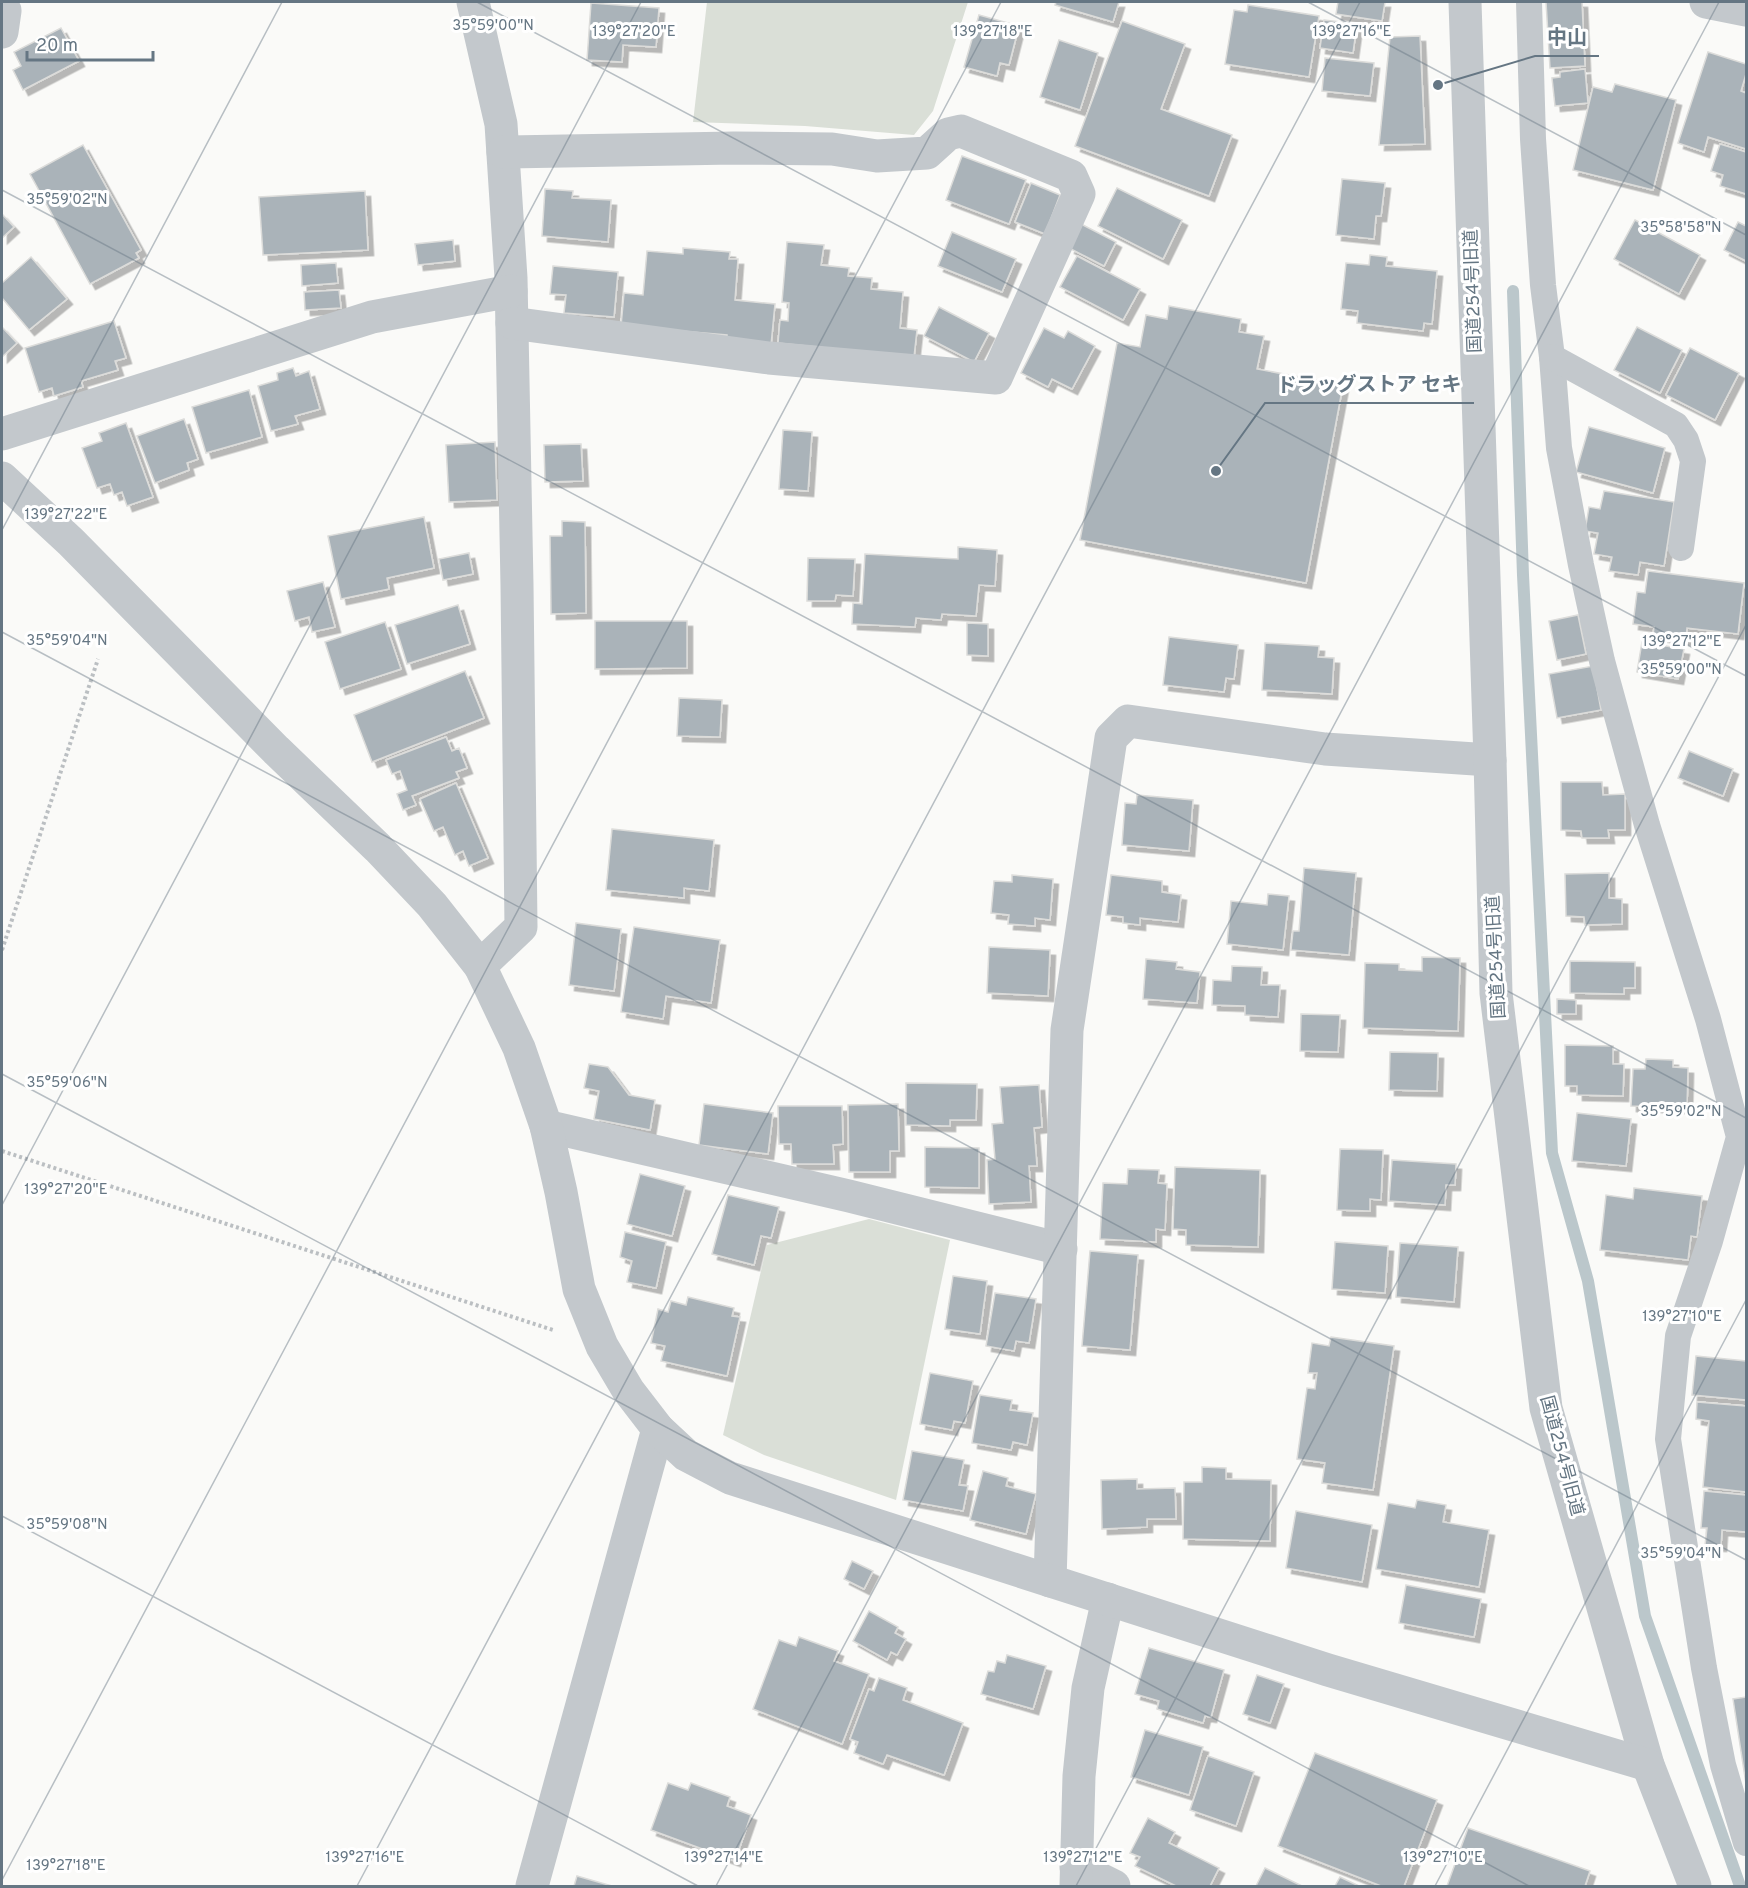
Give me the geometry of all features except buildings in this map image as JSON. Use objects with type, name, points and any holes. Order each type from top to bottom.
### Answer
[{"type":"street","points":[[473,2],[501,124],[503,152],[511,307],[521,927],[480,966]]},
{"type":"street","name":"国道254号旧道","points":[[1465,2],[1496,993],[1546,1408],[1648,1765],[1695,1887]]},
{"type":"street","points":[[1706,2],[1746,10]]},
{"type":"street","points":[[2,9],[5,11],[2,32]]},
{"type":"street","points":[[2,434],[372,317],[511,307],[769,358],[996,378],[1079,194],[1071,176],[961,131],[948,134],[927,153],[877,156],[832,149],[734,148],[503,152]]},
{"type":"street","points":[[2,478],[71,542],[276,750],[378,848],[432,905],[480,966],[519,1048],[546,1126],[579,1289],[602,1346],[628,1390],[658,1429],[686,1455],[730,1478],[1328,1670],[1648,1765]]},
{"type":"street","points":[[1050,1581],[1067,1030],[1111,738],[1128,721],[1325,749],[1490,760]]},
{"type":"street","points":[[546,1126],[849,1196],[1060,1249]]},
{"type":"street","points":[[532,1887],[658,1429]]},
{"type":"street","points":[[1108,1599],[1088,1688],[1079,1776],[1076,1877],[1114,1887]]},
{"type":"lane","points":[[1529,2],[1533,140],[1543,285],[1552,357],[1559,448],[1602,661],[1647,825],[1708,1019],[1739,1137],[1710,1241],[1678,1336],[1668,1438],[1704,1668],[1723,1765],[1746,1843]]},
{"type":"lane","points":[[1552,357],[1676,425],[1686,440],[1693,461],[1681,548]]},
{"type":"path","points":[[2,950],[98,658]]},
{"type":"path","points":[[2,1151],[602,1346]]},
{"type":"shaded area","points":[[707,2],[968,2],[933,111],[914,135],[805,126],[693,122]]},
{"type":"shaded area","points":[[869,1219],[950,1240],[896,1500],[764,1455],[723,1435],[767,1245]]},
{"type":"waterway","points":[[1513,291],[1523,575],[1552,1153],[1588,1281],[1645,1616],[1740,1886]]},
{"type":"place","name":"中山","points":[[1438,85]]},
{"type":"place","name":"ドラッグストア セキ","points":[[1216,471]]}]
